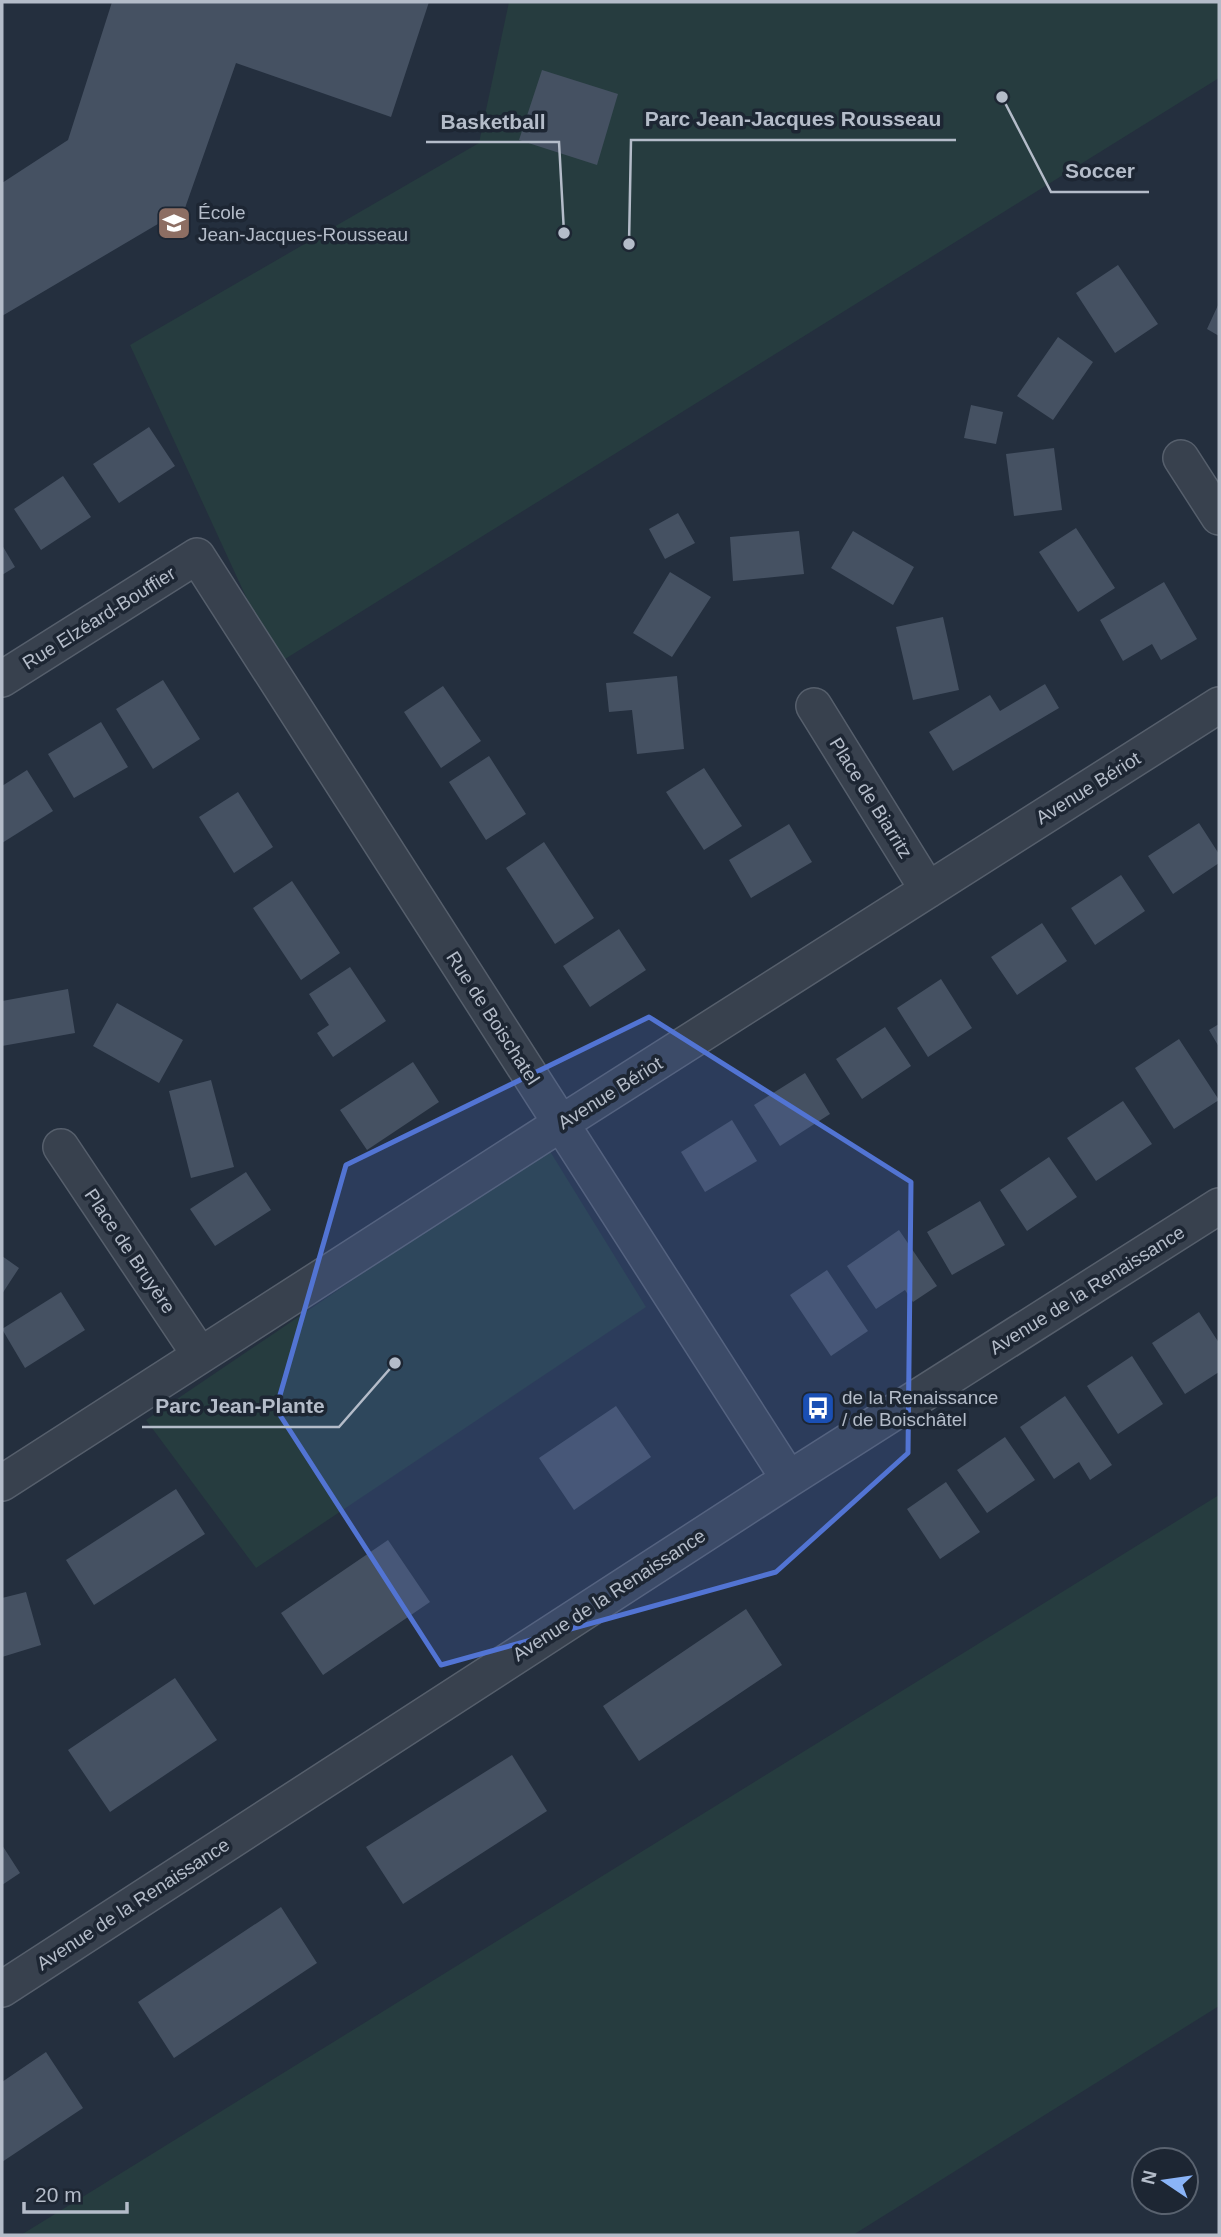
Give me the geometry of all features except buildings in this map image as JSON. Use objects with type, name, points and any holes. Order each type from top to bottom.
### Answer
[{"type":"street","points":[[1181,458],[1219,517]]},
{"type":"street","name":"Rue Elzéard-Bouffier","points":[[2,679],[197,556]]},
{"type":"street","name":"Rue de Boischatel","points":[[197,556],[789,1479]]},
{"type":"street","name":"Avenue Bériot","points":[[2,1483],[1219,705]]},
{"type":"street","name":"Place de Biarritz","points":[[814,706],[928,890]]},
{"type":"street","name":"Place de Bruyère","points":[[61,1147],[200,1355]]},
{"type":"street","name":"Avenue de la Renaissance","points":[[2,1989],[789,1479],[1219,1206]]},
{"type":"highlighted area","points":[[649,1017],[911,1182],[908,1453],[776,1572],[441,1665],[276,1409],[346,1165]]},
{"type":"green space","points":[[509,2],[1219,2],[1219,78],[277,664],[130,345],[479,143]]},
{"type":"green space","points":[[548,1148],[646,1307],[256,1568],[146,1420]]},
{"type":"green space","points":[[1219,1495],[1219,2006],[853,2235],[21,2235]]},
{"type":"place","name":"Soccer","points":[[1002,97]]},
{"type":"place","name":"École Jean-Jacques-Rousseau","points":[[174,223]]},
{"type":"place","name":"Basketball","points":[[564,233]]},
{"type":"place","name":"Parc Jean-Jacques Rousseau","points":[[629,244]]},
{"type":"place","name":"Parc Jean-Plante","points":[[395,1363]]},
{"type":"place","name":"de la Renaissance / de Boischâtel","points":[[818,1408]]}]
